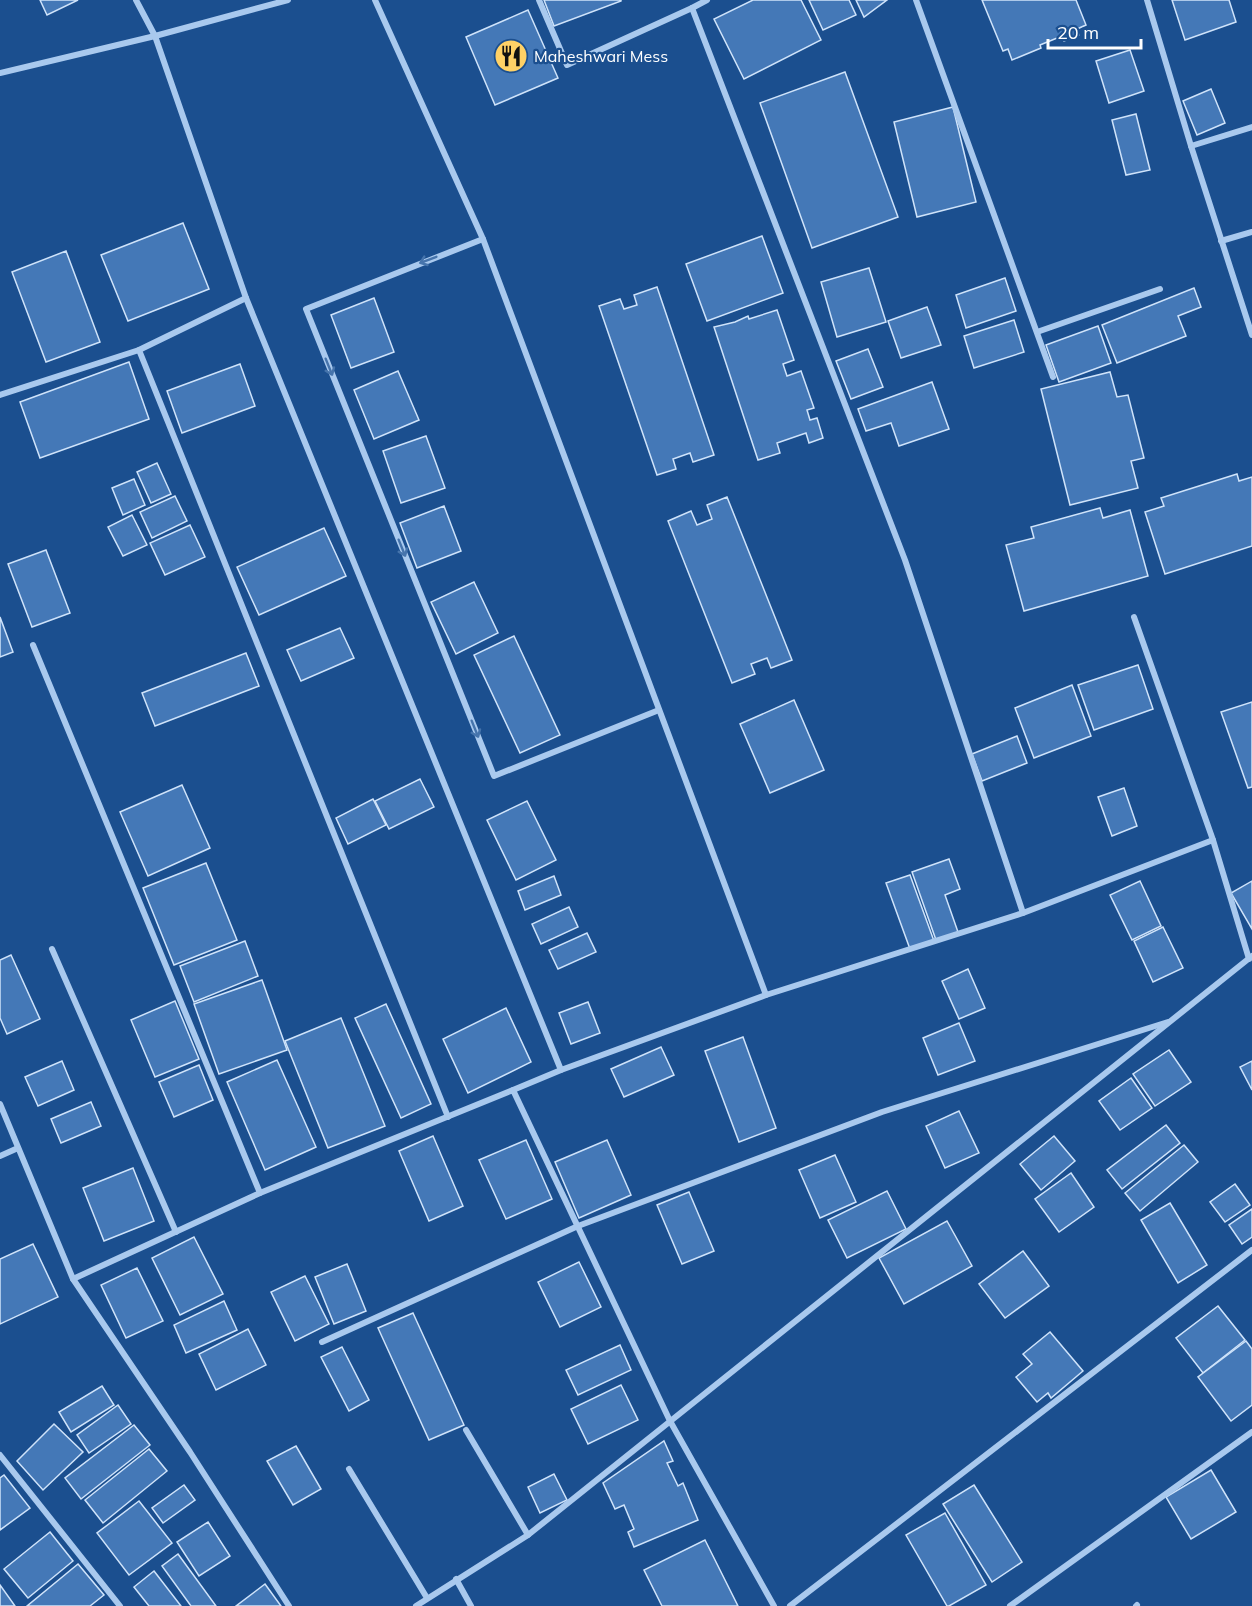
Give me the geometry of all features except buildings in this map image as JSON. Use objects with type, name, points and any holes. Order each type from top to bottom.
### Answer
[{"type":"street","points":[[136,0],[155,36],[246,298],[561,1070]]},
{"type":"street","points":[[0,73],[155,36],[288,0]]},
{"type":"street","points":[[375,0],[483,239],[766,995]]},
{"type":"street","points":[[539,0],[567,65],[707,0]]},
{"type":"street","points":[[916,0],[1053,377]]},
{"type":"street","points":[[1147,0],[1221,241],[1248,312],[1252,335]]},
{"type":"street","points":[[692,8],[904,560],[1023,913]]},
{"type":"street","points":[[1191,146],[1252,127]]},
{"type":"street","points":[[1221,241],[1252,232]]},
{"type":"street","points":[[483,239],[306,309],[494,776],[659,710]]},
{"type":"street","points":[[1037,332],[1160,289]]},
{"type":"street","points":[[0,395],[139,350],[246,298]]},
{"type":"street","points":[[139,350],[448,1117]]},
{"type":"street","points":[[416,1606],[528,1535],[1250,958],[1213,840],[1134,617]]},
{"type":"street","points":[[33,645],[260,1193]]},
{"type":"street","points":[[73,1279],[260,1193],[561,1070],[766,995],[1023,913],[1213,840]]},
{"type":"street","points":[[52,949],[176,1232]]},
{"type":"street","points":[[322,1342],[578,1226],[882,1112],[1171,1021]]},
{"type":"street","points":[[513,1090],[670,1421],[774,1606]]},
{"type":"street","points":[[0,1104],[73,1279],[190,1452],[289,1606]]},
{"type":"street","points":[[0,1156],[18,1148]]},
{"type":"street","points":[[790,1606],[1252,1250]]},
{"type":"street","points":[[466,1430],[528,1535]]},
{"type":"street","points":[[1010,1606],[1252,1432]]},
{"type":"street","points":[[0,1455],[120,1606]]},
{"type":"street","points":[[349,1469],[428,1598]]},
{"type":"street","points":[[456,1580],[471,1606]]},
{"type":"place","name":"Maheshwari Mess","points":[[511,56]]}]
